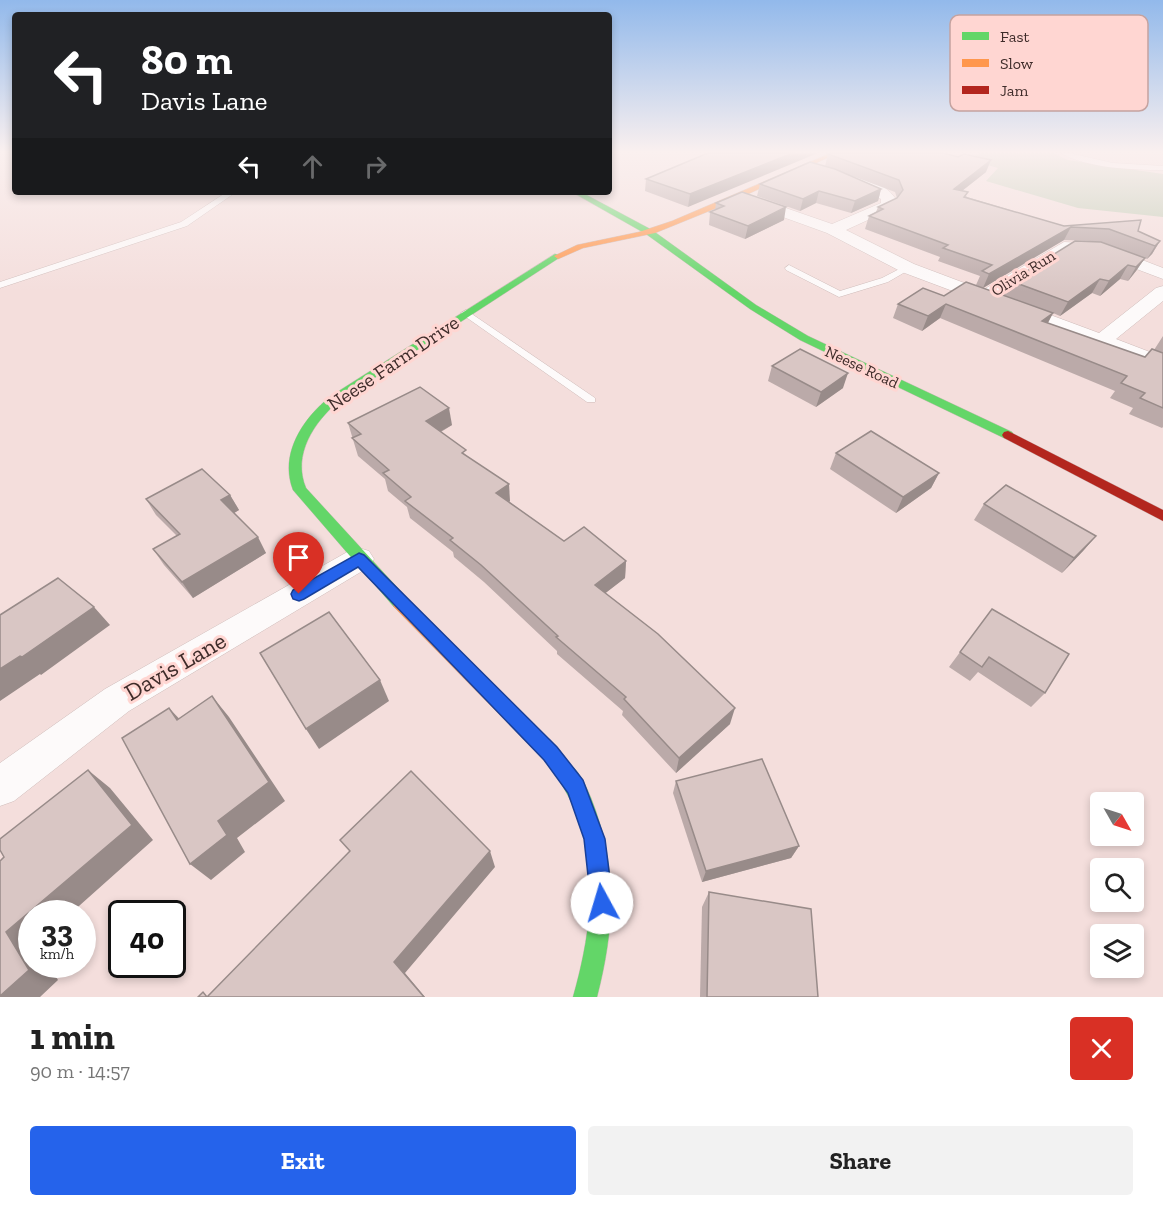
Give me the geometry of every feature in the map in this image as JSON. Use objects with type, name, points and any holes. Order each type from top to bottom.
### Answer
[{"type":"street","name":"Neese Road","points":[[590,200],[649,232],[753,307],[804,338],[1008,435],[1163,516]]},
{"type":"street","name":"Neese Farm Drive","points":[[585,997],[594,973],[602,903],[595,839],[576,787],[550,754],[359,559],[310,502],[295,480],[297,450],[305,430],[322,409],[562,253],[649,232],[727,200]]},
{"type":"street","points":[[746,200],[832,230],[908,268],[1163,364]]},
{"type":"street","points":[[832,230],[887,206],[889,200]]},
{"type":"street","name":"Olivia Run","points":[[985,297],[1064,248],[1095,248],[1163,274]]},
{"type":"street","points":[[1102,340],[1163,292]]},
{"type":"street","name":"Davis Lane","points":[[0,787],[117,700],[359,559]]},
{"type":"lane","points":[[0,285],[184,224],[221,200]]},
{"type":"lane","points":[[789,268],[839,294],[885,280],[908,268]]},
{"type":"lane","points":[[466,314],[591,400]]},
{"type":"green space","points":[[1049,200],[1163,200],[1163,217],[1078,208]]},
{"type":"building","points":[[724,200],[764,200],[786,207],[748,226],[710,212],[724,206],[716,203]]},
{"type":"building","points":[[894,200],[973,200],[1064,226],[1141,220],[1138,231],[1160,241],[1155,246],[1109,229],[1071,227],[989,274],[982,271],[992,265],[943,248],[948,245],[869,216],[883,209],[878,207]]},
{"type":"building","points":[[1075,241],[1101,242],[1145,258],[1136,267],[1128,265],[1109,281],[1100,279],[1068,302],[1011,281]]},
{"type":"building","points":[[966,282],[1053,313],[1042,321],[1145,357],[1152,349],[1163,353],[1163,408],[1140,398],[1145,393],[1121,383],[1127,376],[946,304],[928,316],[898,304],[923,288],[944,296]]},
{"type":"building","points":[[800,349],[848,373],[821,392],[772,366]]},
{"type":"building","points":[[420,387],[449,408],[426,421],[466,450],[462,453],[509,484],[496,493],[564,541],[584,527],[626,561],[595,585],[658,634],[735,708],[679,758],[624,699],[626,697],[556,637],[558,636],[481,565],[450,540],[453,538],[405,501],[411,497],[383,473],[389,470],[352,438],[361,434],[348,423]]},
{"type":"building","points":[[871,431],[939,473],[903,497],[836,453]]},
{"type":"building","points":[[202,469],[230,495],[221,500],[258,537],[182,582],[153,549],[180,534],[146,499]]},
{"type":"building","points":[[1006,485],[1096,536],[1074,558],[984,504]]},
{"type":"building","points":[[58,578],[94,607],[22,657],[20,656],[0,669],[0,615]]},
{"type":"building","points":[[992,609],[1069,654],[1045,693],[989,657],[982,667],[960,652]]},
{"type":"building","points":[[329,612],[380,680],[306,729],[260,653]]},
{"type":"building","points":[[212,696],[269,782],[218,821],[227,835],[190,864],[122,738],[169,708],[177,720]]},
{"type":"building","points":[[762,759],[799,846],[706,871],[676,781]]},
{"type":"building","points":[[88,770],[132,825],[44,900],[18,900],[18,922],[6,932],[18,952],[18,978],[20,978],[0,996],[0,861],[4,857],[0,850],[0,839]]},
{"type":"building","points":[[411,771],[490,851],[394,962],[424,997],[207,997],[350,851],[340,840]]},
{"type":"building","points":[[709,892],[811,909],[818,997],[707,997]]},
{"type":"traffic: fast","points":[[590,200],[649,232],[753,307],[804,338],[1008,435]]},
{"type":"traffic: fast","points":[[400,602],[300,490],[294,469],[302,437],[314,419],[335,399],[558,256]]},
{"type":"traffic: fast","points":[[565,771],[580,796],[591,823],[600,881],[598,941],[585,997]]},
{"type":"traffic: slow","points":[[558,256],[580,246],[652,231],[730,200]]},
{"type":"traffic: slow","points":[[400,602],[551,754],[565,771]]},
{"type":"traffic: jam","points":[[1008,435],[1163,516]]},
{"type":"route","points":[[299,594],[359,559],[535,738],[576,787],[595,839],[602,903]]}]
